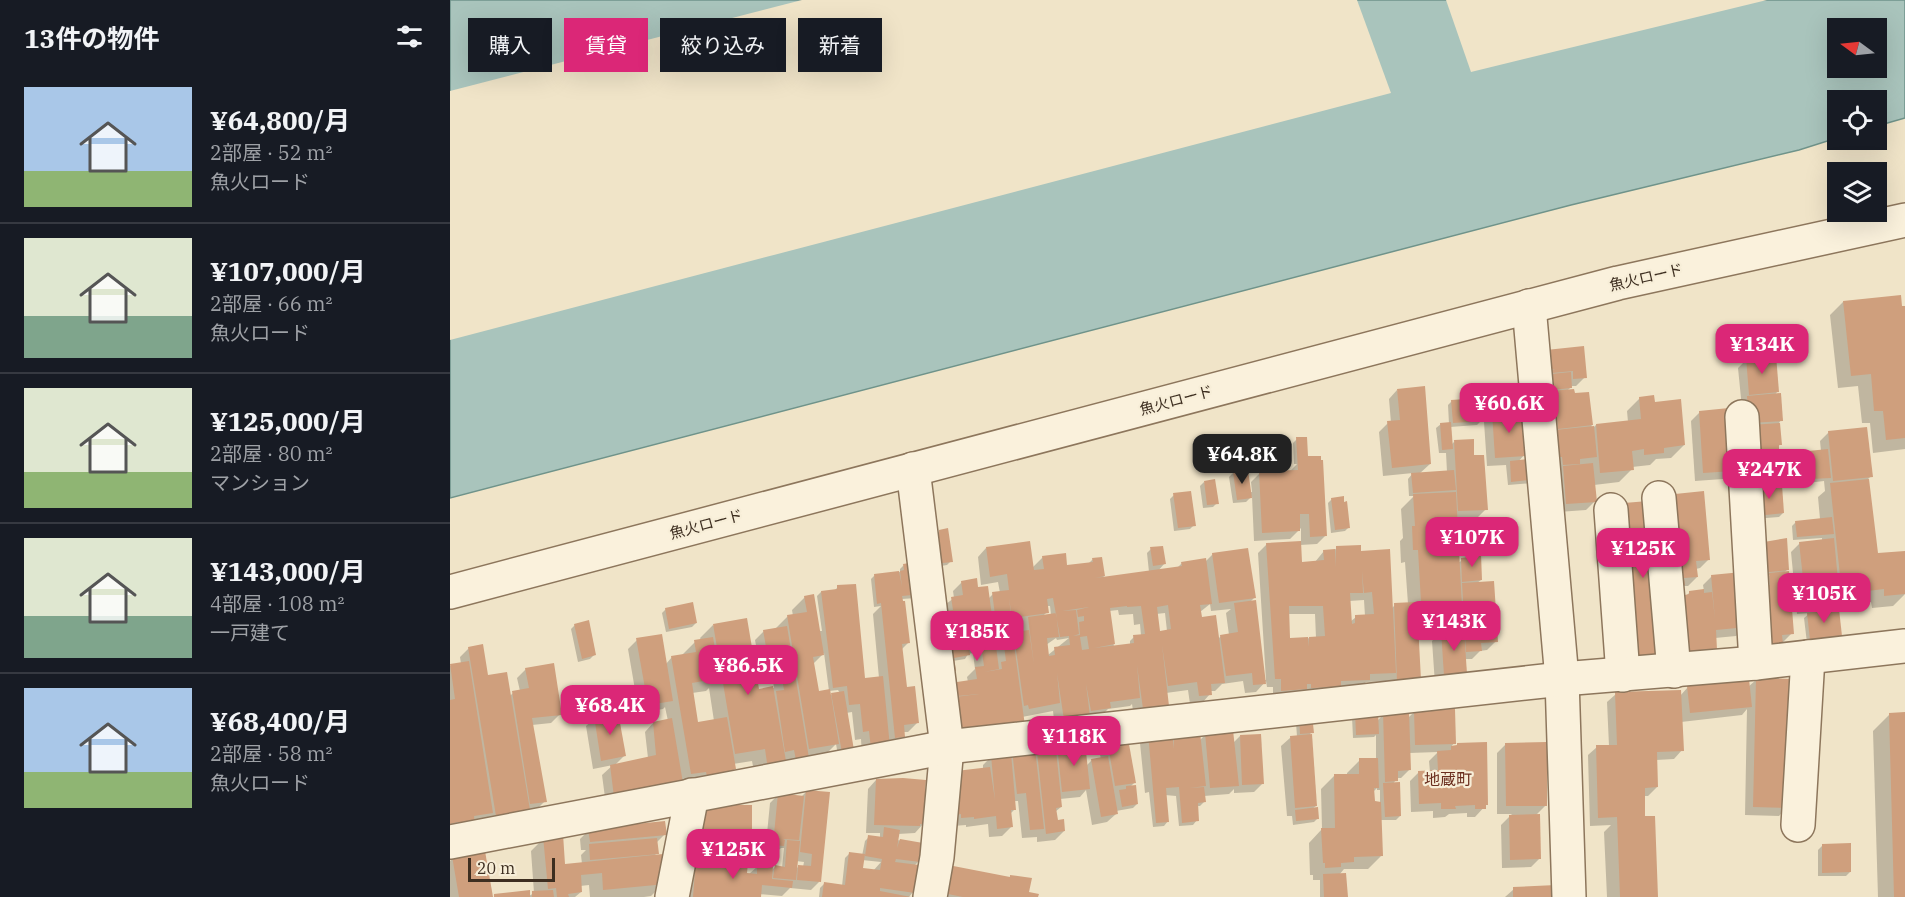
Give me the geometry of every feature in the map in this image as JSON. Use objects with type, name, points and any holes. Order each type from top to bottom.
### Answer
[{"type":"street","name":"魚火ロード","points":[[450,592],[1618,283],[1905,220]]},
{"type":"street","points":[[1529,306],[1562,679],[1569,897]]},
{"type":"street","points":[[1742,417],[1756,663]]},
{"type":"street","points":[[913,469],[947,747],[937,857],[930,897]]},
{"type":"street","points":[[1659,498],[1674,671]]},
{"type":"street","points":[[1611,510],[1623,675]]},
{"type":"street","points":[[450,842],[947,747],[1562,679],[1674,671],[1905,646]]},
{"type":"street","points":[[1798,825],[1808,657]]},
{"type":"street","points":[[672,897],[692,795]]},
{"type":"water","points":[[450,0],[1905,0],[1905,118],[1887,123],[1887,90],[1827,90],[1827,141],[1799,150],[1571,205],[450,498]]},
{"type":"pier","points":[[802,0],[1357,0],[1391,93],[450,340],[450,91],[523,72],[552,72],[552,65],[564,62],[564,72],[648,72],[648,40],[660,37],[660,72],[786,72],[786,18],[732,18]]},
{"type":"pier","points":[[1446,0],[1767,0],[1471,72]]},
{"type":"building","points":[[1901,295],[1902,306],[1905,306],[1905,438],[1886,440],[1883,411],[1874,411],[1871,374],[1851,376],[1843,301]]},
{"type":"building","points":[[1584,346],[1587,378],[1573,379],[1573,371],[1552,373],[1555,369],[1548,370],[1546,350]]},
{"type":"building","points":[[1776,355],[1779,392],[1749,395],[1746,357]]},
{"type":"building","points":[[1571,372],[1572,388],[1550,390],[1551,374]]},
{"type":"building","points":[[1425,386],[1431,464],[1392,468],[1387,421],[1400,420],[1397,389]]},
{"type":"building","points":[[1574,389],[1575,393],[1589,392],[1593,425],[1558,429],[1556,407],[1552,407],[1551,391]]},
{"type":"building","points":[[1781,393],[1783,421],[1749,423],[1747,396]]},
{"type":"building","points":[[1654,395],[1655,402],[1681,399],[1685,445],[1664,448],[1664,453],[1644,455],[1644,449],[1632,451],[1634,470],[1600,473],[1596,424],[1641,419],[1639,397]]},
{"type":"building","points":[[1481,398],[1482,421],[1453,423],[1451,400]]},
{"type":"building","points":[[1729,408],[1733,471],[1703,473],[1699,411]]},
{"type":"building","points":[[1523,410],[1526,456],[1495,458],[1492,412]]},
{"type":"building","points":[[1451,422],[1453,449],[1442,450],[1440,423]]},
{"type":"building","points":[[1780,423],[1782,445],[1779,445],[1779,453],[1753,455],[1751,425]]},
{"type":"building","points":[[1594,426],[1597,457],[1580,459],[1580,464],[1563,465],[1562,457],[1557,457],[1555,430]]},
{"type":"building","points":[[1867,427],[1873,477],[1833,481],[1828,431]]},
{"type":"building","points":[[1296,437],[1307,437],[1308,456],[1321,456],[1323,460],[1327,536],[1310,537],[1309,514],[1300,514],[1300,531],[1262,533],[1259,471],[1298,470]]},
{"type":"building","points":[[1474,439],[1474,455],[1484,455],[1488,510],[1458,511],[1454,440]]},
{"type":"building","points":[[1828,449],[1831,478],[1811,479],[1808,451]]},
{"type":"building","points":[[1784,454],[1784,469],[1778,470],[1779,484],[1755,485],[1753,457]]},
{"type":"building","points":[[1536,458],[1538,479],[1511,482],[1510,461]]},
{"type":"building","points":[[1593,463],[1597,502],[1566,504],[1563,466]]},
{"type":"building","points":[[1248,470],[1252,498],[1237,500],[1233,472]]},
{"type":"building","points":[[1454,470],[1456,490],[1413,493],[1411,473]]},
{"type":"building","points":[[1215,479],[1219,504],[1207,505],[1204,481]]},
{"type":"building","points":[[1869,479],[1878,553],[1905,551],[1905,594],[1884,596],[1884,589],[1842,594],[1830,483]]},
{"type":"building","points":[[1782,485],[1784,513],[1756,516],[1754,487]]},
{"type":"building","points":[[1191,491],[1196,526],[1178,528],[1173,493]]},
{"type":"building","points":[[1704,491],[1710,560],[1696,561],[1698,577],[1684,578],[1685,585],[1678,586],[1671,515],[1677,515],[1675,494]]},
{"type":"building","points":[[1456,492],[1462,607],[1443,607],[1443,601],[1421,602],[1418,550],[1413,550],[1412,526],[1415,526],[1413,494]]},
{"type":"building","points":[[1344,496],[1344,502],[1347,501],[1350,528],[1335,530],[1331,498]]},
{"type":"building","points":[[1648,501],[1663,654],[1639,656],[1637,627],[1633,627],[1624,503]]},
{"type":"building","points":[[1832,517],[1834,534],[1797,537],[1795,521]]},
{"type":"building","points":[[948,528],[953,562],[942,563],[943,572],[930,574],[924,535],[939,533],[939,530]]},
{"type":"building","points":[[1787,538],[1789,570],[1760,573],[1758,543]]},
{"type":"building","points":[[1834,538],[1840,602],[1806,606],[1799,542]]},
{"type":"building","points":[[1030,541],[1034,570],[1044,569],[1042,556],[1066,553],[1067,565],[1093,562],[1092,558],[1102,557],[1105,576],[1095,578],[1182,566],[1181,562],[1206,558],[1212,604],[1200,605],[1202,617],[1216,615],[1225,683],[1211,684],[1212,695],[1199,696],[1197,682],[1168,686],[1162,645],[1169,706],[1143,709],[1137,665],[1140,698],[1110,702],[1111,708],[1091,711],[1086,684],[1090,716],[1064,720],[1057,673],[1060,703],[1029,709],[1028,705],[1024,706],[1014,636],[998,638],[992,592],[1009,590],[1007,574],[990,577],[986,547]],"holes":[[[1009,598],[1012,618],[1049,613],[1047,599],[1053,598],[1056,613],[1028,617],[1034,665],[1029,630],[1013,632]],[[1168,605],[1171,629],[1160,631],[1157,607]],[[1141,606],[1145,634],[1133,635],[1134,643],[1094,648],[1115,644],[1110,608]],[[1089,607],[1077,610],[1078,617],[1084,616],[1084,621],[1079,622],[1080,635],[1073,636],[1079,634],[1076,610],[1062,611]],[[1057,619],[1060,637],[1069,636],[1070,645],[1054,647],[1055,655],[1049,656],[1047,638],[1059,637]],[[1087,636],[1089,649],[1082,650],[1080,637]]]},
{"type":"building","points":[[1301,541],[1302,562],[1324,560],[1323,550],[1335,549],[1336,567],[1336,546],[1361,545],[1361,551],[1390,549],[1396,673],[1370,674],[1370,680],[1341,681],[1341,687],[1311,688],[1311,684],[1307,684],[1307,689],[1281,691],[1281,679],[1275,679],[1266,543]],"holes":[[[1362,571],[1364,593],[1372,592],[1374,614],[1355,615],[1355,623],[1352,624],[1350,593],[1363,593]],[[1289,606],[1323,606],[1325,636],[1309,637],[1309,647],[1308,637],[1290,638]]]},
{"type":"building","points":[[1163,546],[1166,564],[1153,566],[1150,547]]},
{"type":"building","points":[[1248,548],[1256,598],[1219,603],[1212,553]]},
{"type":"building","points":[[1481,554],[1482,580],[1462,582],[1461,558]]},
{"type":"building","points":[[916,562],[922,594],[902,596],[905,601],[910,643],[902,644],[907,687],[915,686],[919,723],[904,725],[905,737],[895,738],[881,603],[877,604],[874,574],[899,571],[902,587],[900,571],[904,570],[903,564]]},
{"type":"building","points":[[1789,571],[1794,634],[1782,635],[1783,644],[1766,646],[1761,586],[1770,585],[1769,573]]},
{"type":"building","points":[[1742,572],[1747,627],[1716,630],[1717,650],[1690,652],[1685,595],[1689,594],[1689,591],[1704,589],[1704,593],[1712,592],[1715,619],[1711,575]]},
{"type":"building","points":[[943,573],[948,609],[941,611],[953,610],[951,597],[963,595],[961,581],[977,578],[978,587],[988,586],[999,669],[984,672],[1002,669],[1001,662],[1006,661],[1003,638],[1013,637],[1025,726],[951,735],[947,698],[979,694],[947,697],[944,674],[955,672],[957,682],[977,679],[975,667],[984,666],[981,645],[970,647],[968,628],[969,647],[940,651],[929,575]]},
{"type":"building","points":[[1494,581],[1498,642],[1481,643],[1482,651],[1466,652],[1462,583]]},
{"type":"building","points":[[856,584],[865,678],[883,676],[890,747],[871,749],[869,731],[863,732],[860,704],[849,705],[847,686],[833,688],[821,591],[837,589],[837,585]]},
{"type":"building","points":[[814,594],[824,655],[813,657],[819,691],[830,689],[839,744],[809,749],[787,615],[807,612],[804,596]]},
{"type":"building","points":[[1256,600],[1266,684],[1253,685],[1252,673],[1226,676],[1220,635],[1238,632],[1234,603]]},
{"type":"building","points":[[693,602],[697,623],[669,629],[665,608]]},
{"type":"building","points":[[1415,602],[1416,613],[1411,613],[1411,623],[1418,623],[1421,680],[1397,681],[1394,603]]},
{"type":"building","points":[[1839,609],[1842,636],[1810,640],[1807,613]]},
{"type":"building","points":[[747,618],[759,689],[773,686],[787,767],[768,770],[765,749],[735,754],[713,624]]},
{"type":"building","points":[[589,620],[596,655],[582,659],[574,624]]},
{"type":"building","points":[[787,626],[809,758],[796,760],[794,750],[785,752],[776,691],[784,690],[780,667],[770,669],[763,630]]},
{"type":"building","points":[[1464,629],[1467,674],[1444,676],[1441,630]]},
{"type":"building","points":[[662,634],[673,701],[648,705],[636,638]]},
{"type":"building","points":[[713,637],[720,678],[692,683],[698,722],[727,717],[736,769],[733,770],[733,775],[707,776],[706,772],[691,774],[671,656],[696,652],[694,640]]},
{"type":"building","points":[[483,644],[488,675],[507,672],[530,810],[496,816],[468,647]]},
{"type":"building","points":[[969,648],[970,655],[954,658],[956,671],[944,673],[941,651]]},
{"type":"building","points":[[469,661],[493,813],[474,816],[475,823],[459,825],[458,822],[450,824],[450,700],[455,699],[450,664]]},
{"type":"building","points":[[554,663],[562,715],[532,718],[547,802],[530,804],[512,691],[529,688],[525,668]]},
{"type":"building","points":[[1756,678],[1793,679],[1789,808],[1753,807]]},
{"type":"building","points":[[1749,679],[1752,707],[1690,713],[1687,686]]},
{"type":"building","points":[[1681,690],[1684,751],[1657,752],[1658,787],[1645,788],[1645,816],[1655,816],[1658,897],[1620,897],[1617,817],[1598,818],[1596,745],[1617,745],[1615,692]]},
{"type":"building","points":[[844,691],[855,756],[843,758],[831,693]]},
{"type":"building","points":[[1455,709],[1456,744],[1415,745],[1414,710]]},
{"type":"building","points":[[1378,711],[1379,734],[1356,735],[1355,712]]},
{"type":"building","points":[[618,712],[626,756],[601,761],[594,716]]},
{"type":"building","points":[[1383,712],[1409,712],[1411,770],[1398,771],[1398,781],[1385,782]]},
{"type":"building","points":[[1905,712],[1905,897],[1894,897],[1889,713]]},
{"type":"building","points":[[1312,715],[1314,733],[1300,734],[1299,716]]},
{"type":"building","points":[[672,718],[683,783],[614,797],[610,765],[656,755],[653,722]]},
{"type":"building","points":[[1233,730],[1239,786],[1210,788],[1205,733]]},
{"type":"building","points":[[1172,731],[1174,749],[1174,735],[1200,732],[1206,786],[1189,788],[1204,787],[1206,802],[1198,803],[1199,821],[1182,823],[1179,787],[1166,788],[1169,822],[1156,823],[1148,733]]},
{"type":"building","points":[[1127,733],[1136,783],[1115,786],[1107,739]]},
{"type":"building","points":[[1261,734],[1264,784],[1242,785],[1240,735]]},
{"type":"building","points":[[1312,734],[1317,806],[1295,808],[1290,736]]},
{"type":"building","points":[[1085,742],[1090,789],[1062,792],[1057,745]]},
{"type":"building","points":[[1487,742],[1488,805],[1486,809],[1475,809],[1475,805],[1441,809],[1441,803],[1419,804],[1418,771],[1438,770],[1437,751],[1451,750],[1451,746],[1457,743]]},
{"type":"building","points":[[1547,742],[1547,806],[1506,806],[1505,743]]},
{"type":"building","points":[[1035,748],[1044,829],[1030,830],[1026,793],[1017,794],[1012,750]]},
{"type":"building","points":[[1056,750],[1062,807],[1056,808],[1058,820],[1064,819],[1065,831],[1046,834],[1037,752]]},
{"type":"building","points":[[1011,753],[1016,810],[1011,810],[1013,827],[997,829],[996,816],[974,819],[974,817],[961,818],[961,814],[956,815],[956,771],[990,767],[995,800],[991,755]]},
{"type":"building","points":[[1108,756],[1118,814],[1101,817],[1091,759]]},
{"type":"building","points":[[1359,758],[1378,758],[1379,788],[1374,788],[1375,801],[1381,802],[1383,856],[1354,857],[1354,862],[1341,863],[1341,867],[1325,868],[1321,828],[1335,828],[1334,774],[1359,774]]},
{"type":"building","points":[[876,779],[926,780],[925,792],[928,793],[925,824],[920,824],[920,826],[874,825]]},
{"type":"building","points":[[1400,782],[1401,816],[1385,817],[1383,783]]},
{"type":"building","points":[[1136,785],[1138,804],[1122,807],[1119,790],[1126,789],[1126,786]]},
{"type":"building","points":[[806,790],[830,792],[821,882],[797,880],[798,865],[811,866],[812,854],[800,852]]},
{"type":"building","points":[[778,793],[804,796],[799,840],[783,839],[785,840],[784,846],[773,845]]},
{"type":"building","points":[[698,805],[752,805],[752,840],[731,840],[730,835],[724,835],[724,840],[698,840]]},
{"type":"building","points":[[1318,807],[1319,819],[1296,821],[1295,810]]},
{"type":"building","points":[[1540,814],[1541,859],[1510,860],[1509,815]]},
{"type":"building","points":[[665,821],[667,835],[590,842],[588,829]]},
{"type":"building","points":[[884,827],[900,830],[897,848],[900,839],[923,843],[920,862],[896,859],[895,862],[919,865],[915,893],[880,888],[880,891],[911,897],[822,897],[824,882],[845,885],[849,852],[865,854],[863,868],[880,870],[882,859],[865,856],[868,835],[883,837]]},
{"type":"building","points":[[563,834],[565,864],[663,854],[666,884],[603,890],[602,873],[581,875],[582,892],[568,894],[569,897],[557,897],[556,888],[548,889],[543,836]]},
{"type":"building","points":[[657,838],[659,854],[590,860],[589,844]]},
{"type":"building","points":[[787,840],[800,841],[796,880],[773,878],[775,865],[785,867]]},
{"type":"building","points":[[1851,843],[1851,872],[1822,873],[1822,844]]},
{"type":"building","points":[[485,851],[493,897],[459,897],[452,856]]},
{"type":"building","points":[[696,859],[748,863],[747,873],[757,874],[757,864],[773,866],[772,879],[793,881],[792,888],[762,885],[761,897],[693,897]]},
{"type":"building","points":[[943,864],[1010,877],[1010,875],[1032,878],[1029,892],[1039,894],[1038,897],[963,897],[943,893]]},
{"type":"building","points":[[1346,873],[1348,897],[1324,897],[1323,874]]},
{"type":"building","points":[[1556,885],[1556,897],[1513,897],[1513,887]]},
{"type":"building","points":[[530,890],[530,897],[494,897],[494,894]]},
{"type":"building","points":[[553,890],[554,897],[532,897],[532,891]]},
{"type":"district","name":"地蔵町","points":[[1448,779]]}]
